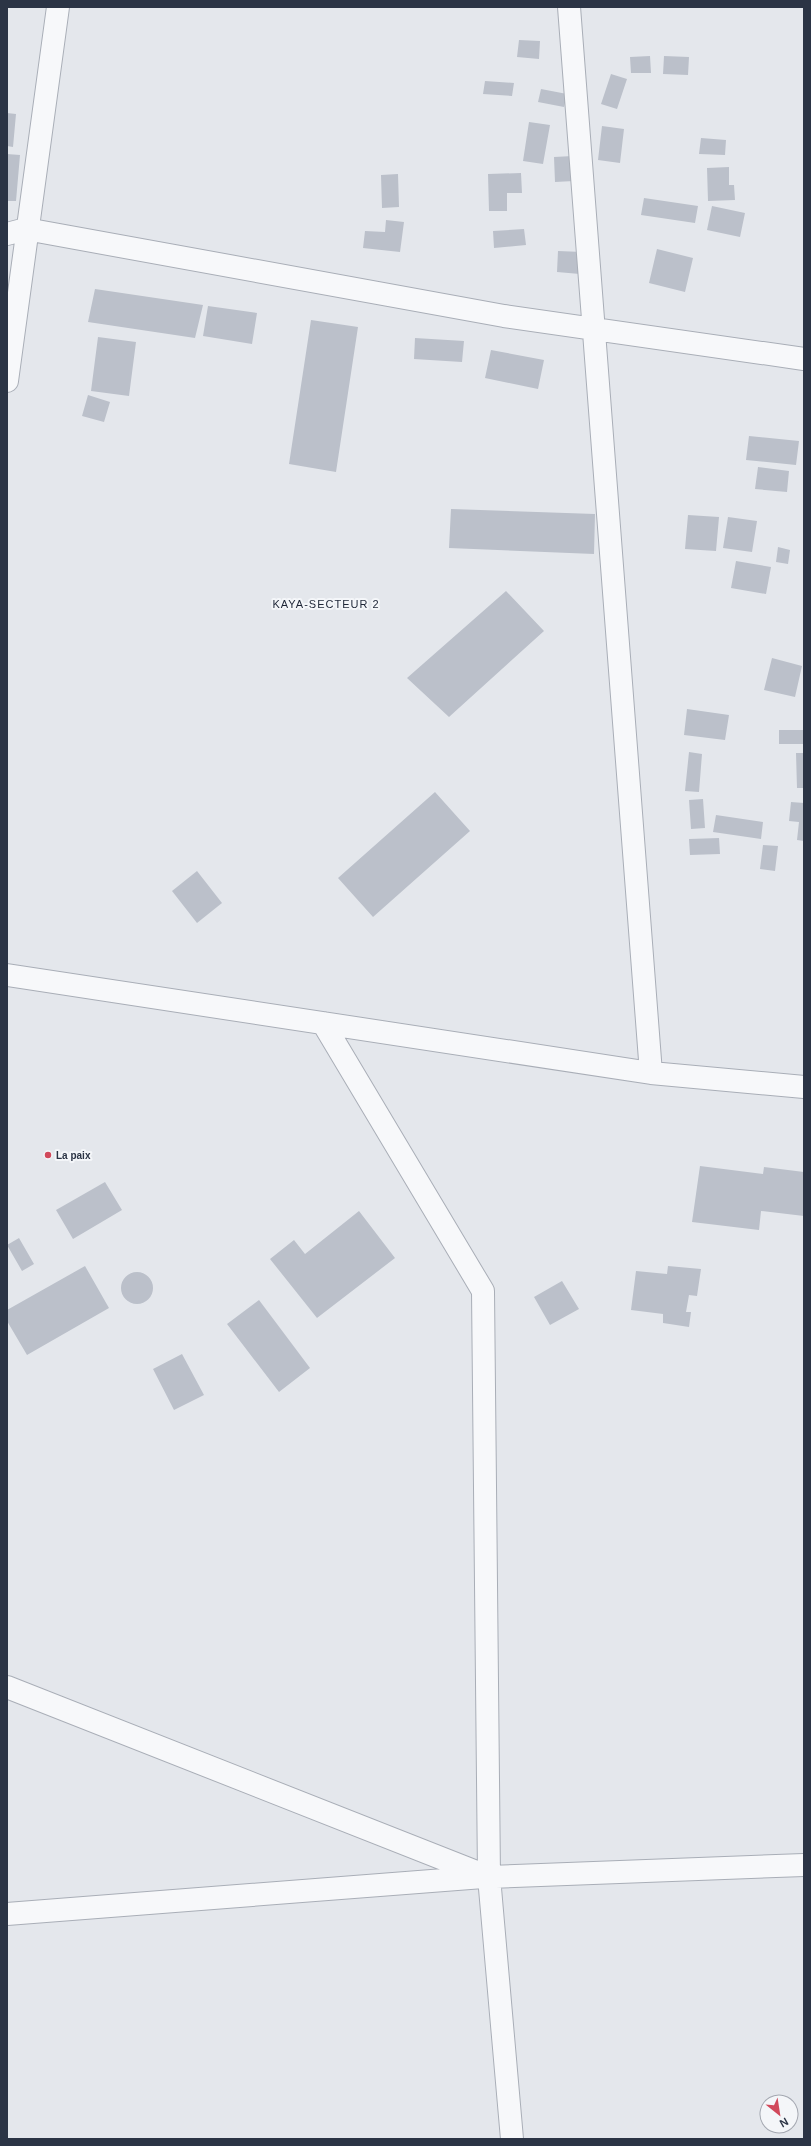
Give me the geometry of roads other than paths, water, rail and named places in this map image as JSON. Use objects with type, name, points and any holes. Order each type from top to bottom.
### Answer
[{"type":"street","points":[[7,381],[17,232],[58,7]]},
{"type":"street","points":[[569,7],[651,1073]]},
{"type":"street","points":[[7,246],[17,232]]},
{"type":"street","points":[[17,232],[504,316],[804,360]]},
{"type":"street","points":[[7,975],[651,1073],[804,1088]]},
{"type":"street","points":[[323,1023],[483,1291],[489,1877],[512,2139]]},
{"type":"street","points":[[7,1687],[489,1877]]},
{"type":"street","points":[[7,1914],[489,1877],[804,1865]]},
{"type":"place","name":"La paix","points":[[48,1155]]},
{"type":"district","name":"KAYA-SECTEUR 2","points":[[326,604]]}]
